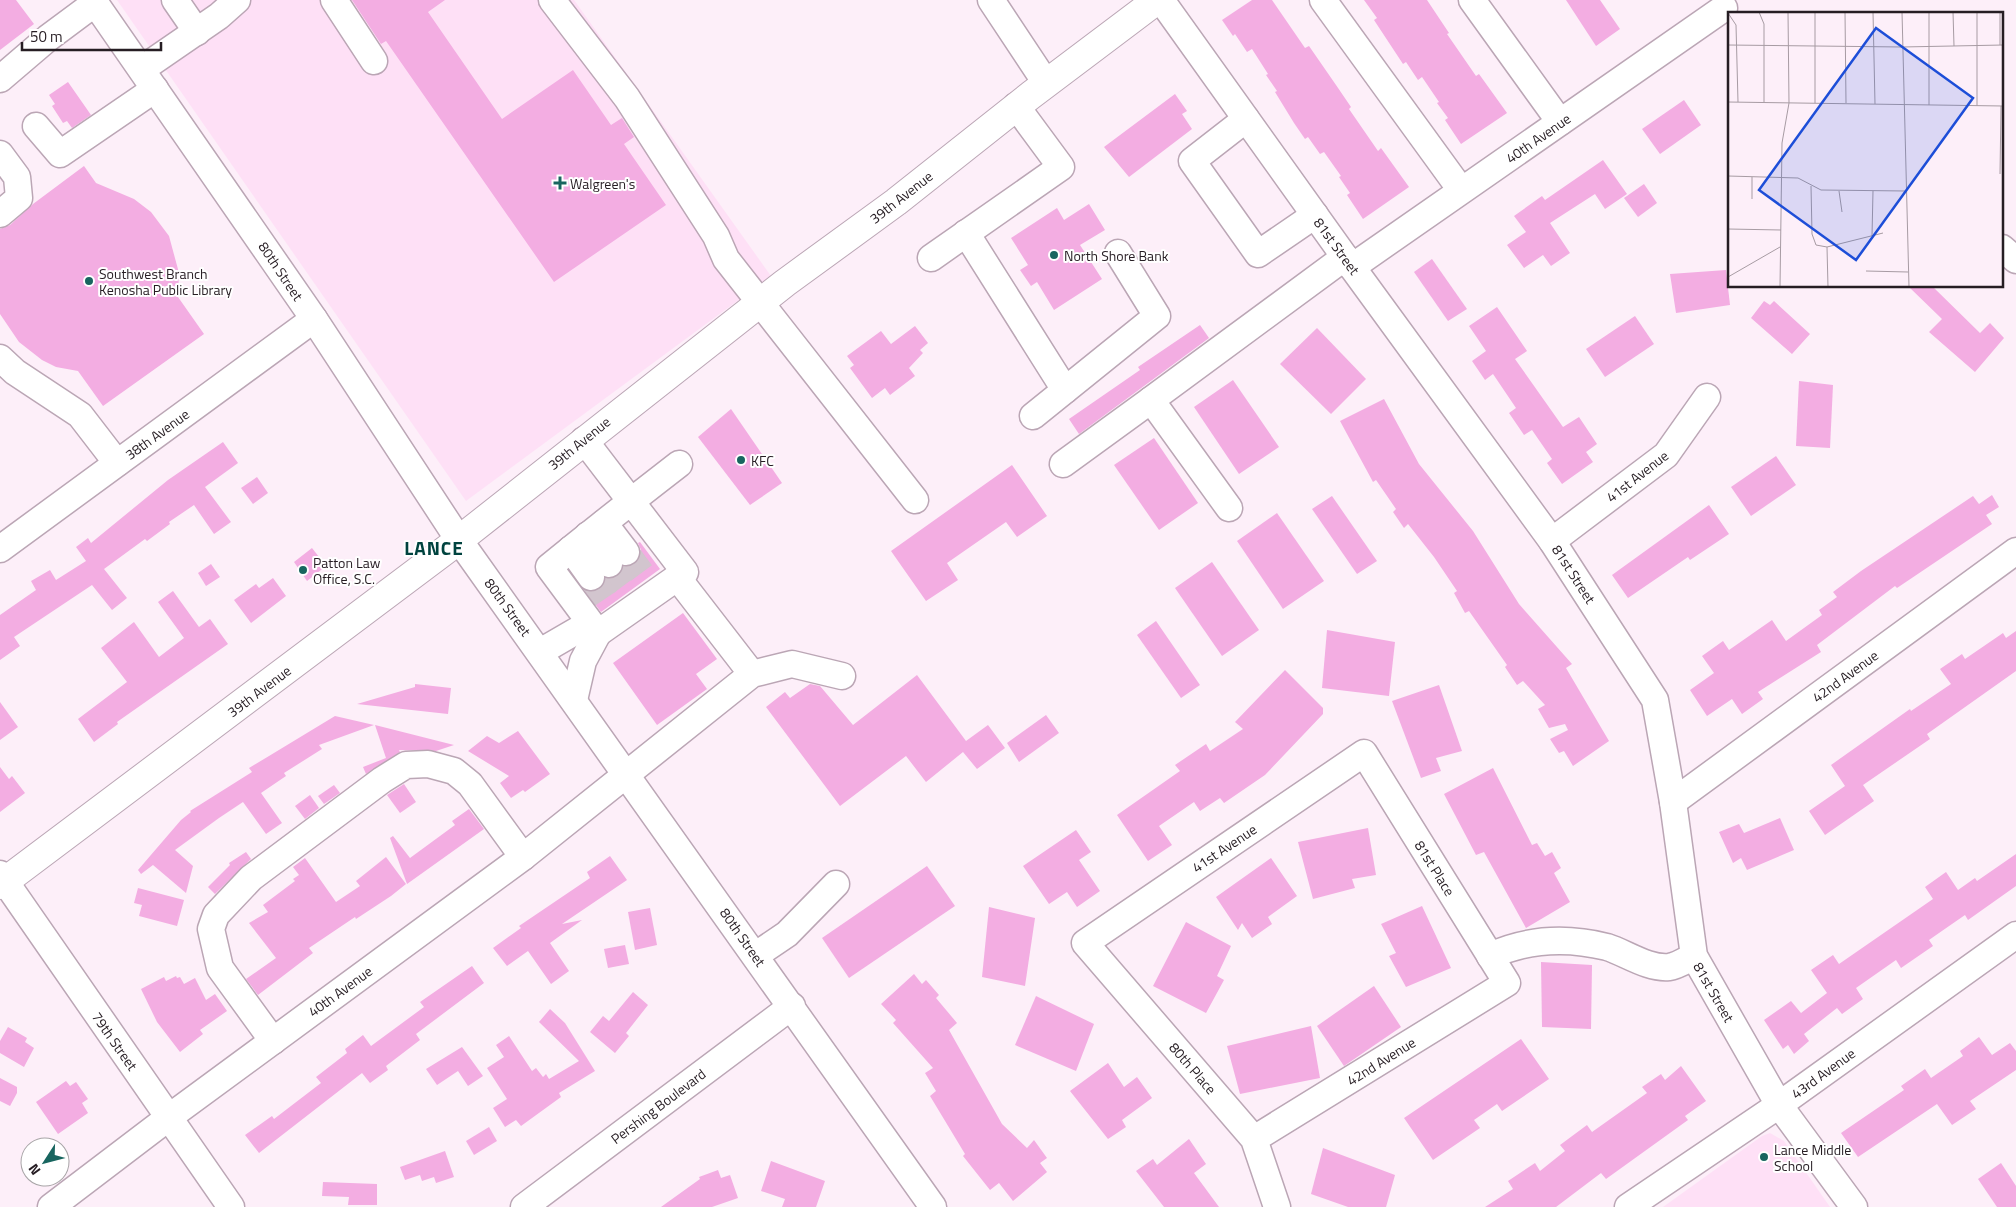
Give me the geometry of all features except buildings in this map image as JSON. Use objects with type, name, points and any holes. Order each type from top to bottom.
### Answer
[{"type":"main road","name":"39th Avenue","points":[[2,880],[459,540],[761,302],[896,202],[1046,83],[1159,0]]},
{"type":"street","points":[[174,0],[196,32]]},
{"type":"street","points":[[36,126],[60,154],[148,79],[196,32],[237,0]]},
{"type":"street","points":[[334,0],[374,61]]},
{"type":"street","points":[[552,0],[627,98],[716,236],[726,259],[915,500]]},
{"type":"street","points":[[991,0],[1046,83]]},
{"type":"street","name":"81st Street","points":[[1159,0],[1552,541],[1655,700],[1673,802],[1694,956],[1778,1105],[1854,1207]]},
{"type":"street","points":[[1323,0],[1461,190]]},
{"type":"street","points":[[1472,0],[1560,122]]},
{"type":"street","points":[[0,79],[94,2]]},
{"type":"street","name":"80th Street","points":[[94,2],[314,319],[459,540],[934,1207]]},
{"type":"street","name":"40th Avenue","points":[[1063,464],[1348,262],[1461,190],[1723,7]]},
{"type":"street","points":[[931,258],[1061,167],[1016,106]]},
{"type":"street","points":[[1246,119],[1192,161],[1247,239],[1258,254],[1314,215]]},
{"type":"street","points":[[0,154],[17,177],[19,198],[0,214]]},
{"type":"street","points":[[966,233],[1065,390]]},
{"type":"street","points":[[2004,250],[2016,260]]},
{"type":"street","points":[[1032,416],[1157,316],[1118,253]]},
{"type":"street","name":"38th Avenue","points":[[0,549],[314,319]]},
{"type":"street","points":[[0,358],[15,372],[80,415],[117,463]]},
{"type":"street","name":"41st Avenue","points":[[1552,541],[1666,455],[1707,397]]},
{"type":"street","points":[[1151,400],[1229,508]]},
{"type":"street","points":[[540,652],[594,628],[633,598],[685,572],[584,440]]},
{"type":"street","points":[[594,628],[549,567],[679,464]]},
{"type":"street","points":[[588,536],[609,564],[588,536]]},
{"type":"street","name":"42nd Avenue","points":[[1673,802],[2016,551]]},
{"type":"street","points":[[677,577],[752,674],[792,664],[842,676]]},
{"type":"street","points":[[574,700],[583,661],[594,628]]},
{"type":"street","name":"40th Avenue","points":[[51,1207],[168,1118],[523,857],[752,674]]},
{"type":"street","name":"41st Avenue","points":[[1085,944],[1364,753]]},
{"type":"street","name":"81st Place","points":[[1364,753],[1507,983]]},
{"type":"street","points":[[273,1041],[220,968],[211,929],[216,915],[251,878],[382,780],[406,765],[428,764],[454,771],[470,784],[523,857]]},
{"type":"street","name":"79th Street","points":[[2,880],[231,1207]]},
{"type":"street","points":[[756,955],[787,934],[836,884]]},
{"type":"street","name":"43rd Avenue","points":[[1628,1207],[1778,1105],[2016,935]]},
{"type":"street","points":[[1490,956],[1510,947],[1563,939],[1607,948],[1652,964],[1669,967],[1694,956]]},
{"type":"street","name":"80th Place","points":[[1085,944],[1254,1139],[1277,1207]]},
{"type":"street","name":"42nd Avenue","points":[[1254,1139],[1507,983]]},
{"type":"street","name":"Pershing Boulevard","points":[[524,1207],[792,1006]]},
{"type":"shaded area","points":[[117,0],[574,0],[771,276],[466,501]]},
{"type":"shaded area","name":"Lance Middle School","points":[[1770,1133],[1784,1141],[1830,1207],[1663,1207],[1762,1136]]},
{"type":"tunnel","points":[[626,552],[646,579]]},
{"type":"tunnel","points":[[609,564],[629,591]]},
{"type":"tunnel","points":[[591,577],[610,605]]},
{"type":"place","name":"Walgreen's","points":[[560,183]]},
{"type":"place","name":"North Shore Bank","points":[[1054,255]]},
{"type":"place","name":"Southwest Branch Kenosha Public Library","points":[[89,281]]},
{"type":"place","name":"KFC","points":[[741,460]]},
{"type":"place","name":"Patton Law Office, S.C.","points":[[303,570]]},
{"type":"place","name":"Lance Middle School","points":[[1764,1157]]},
{"type":"district","name":"LANCE","points":[[434,547]]}]
